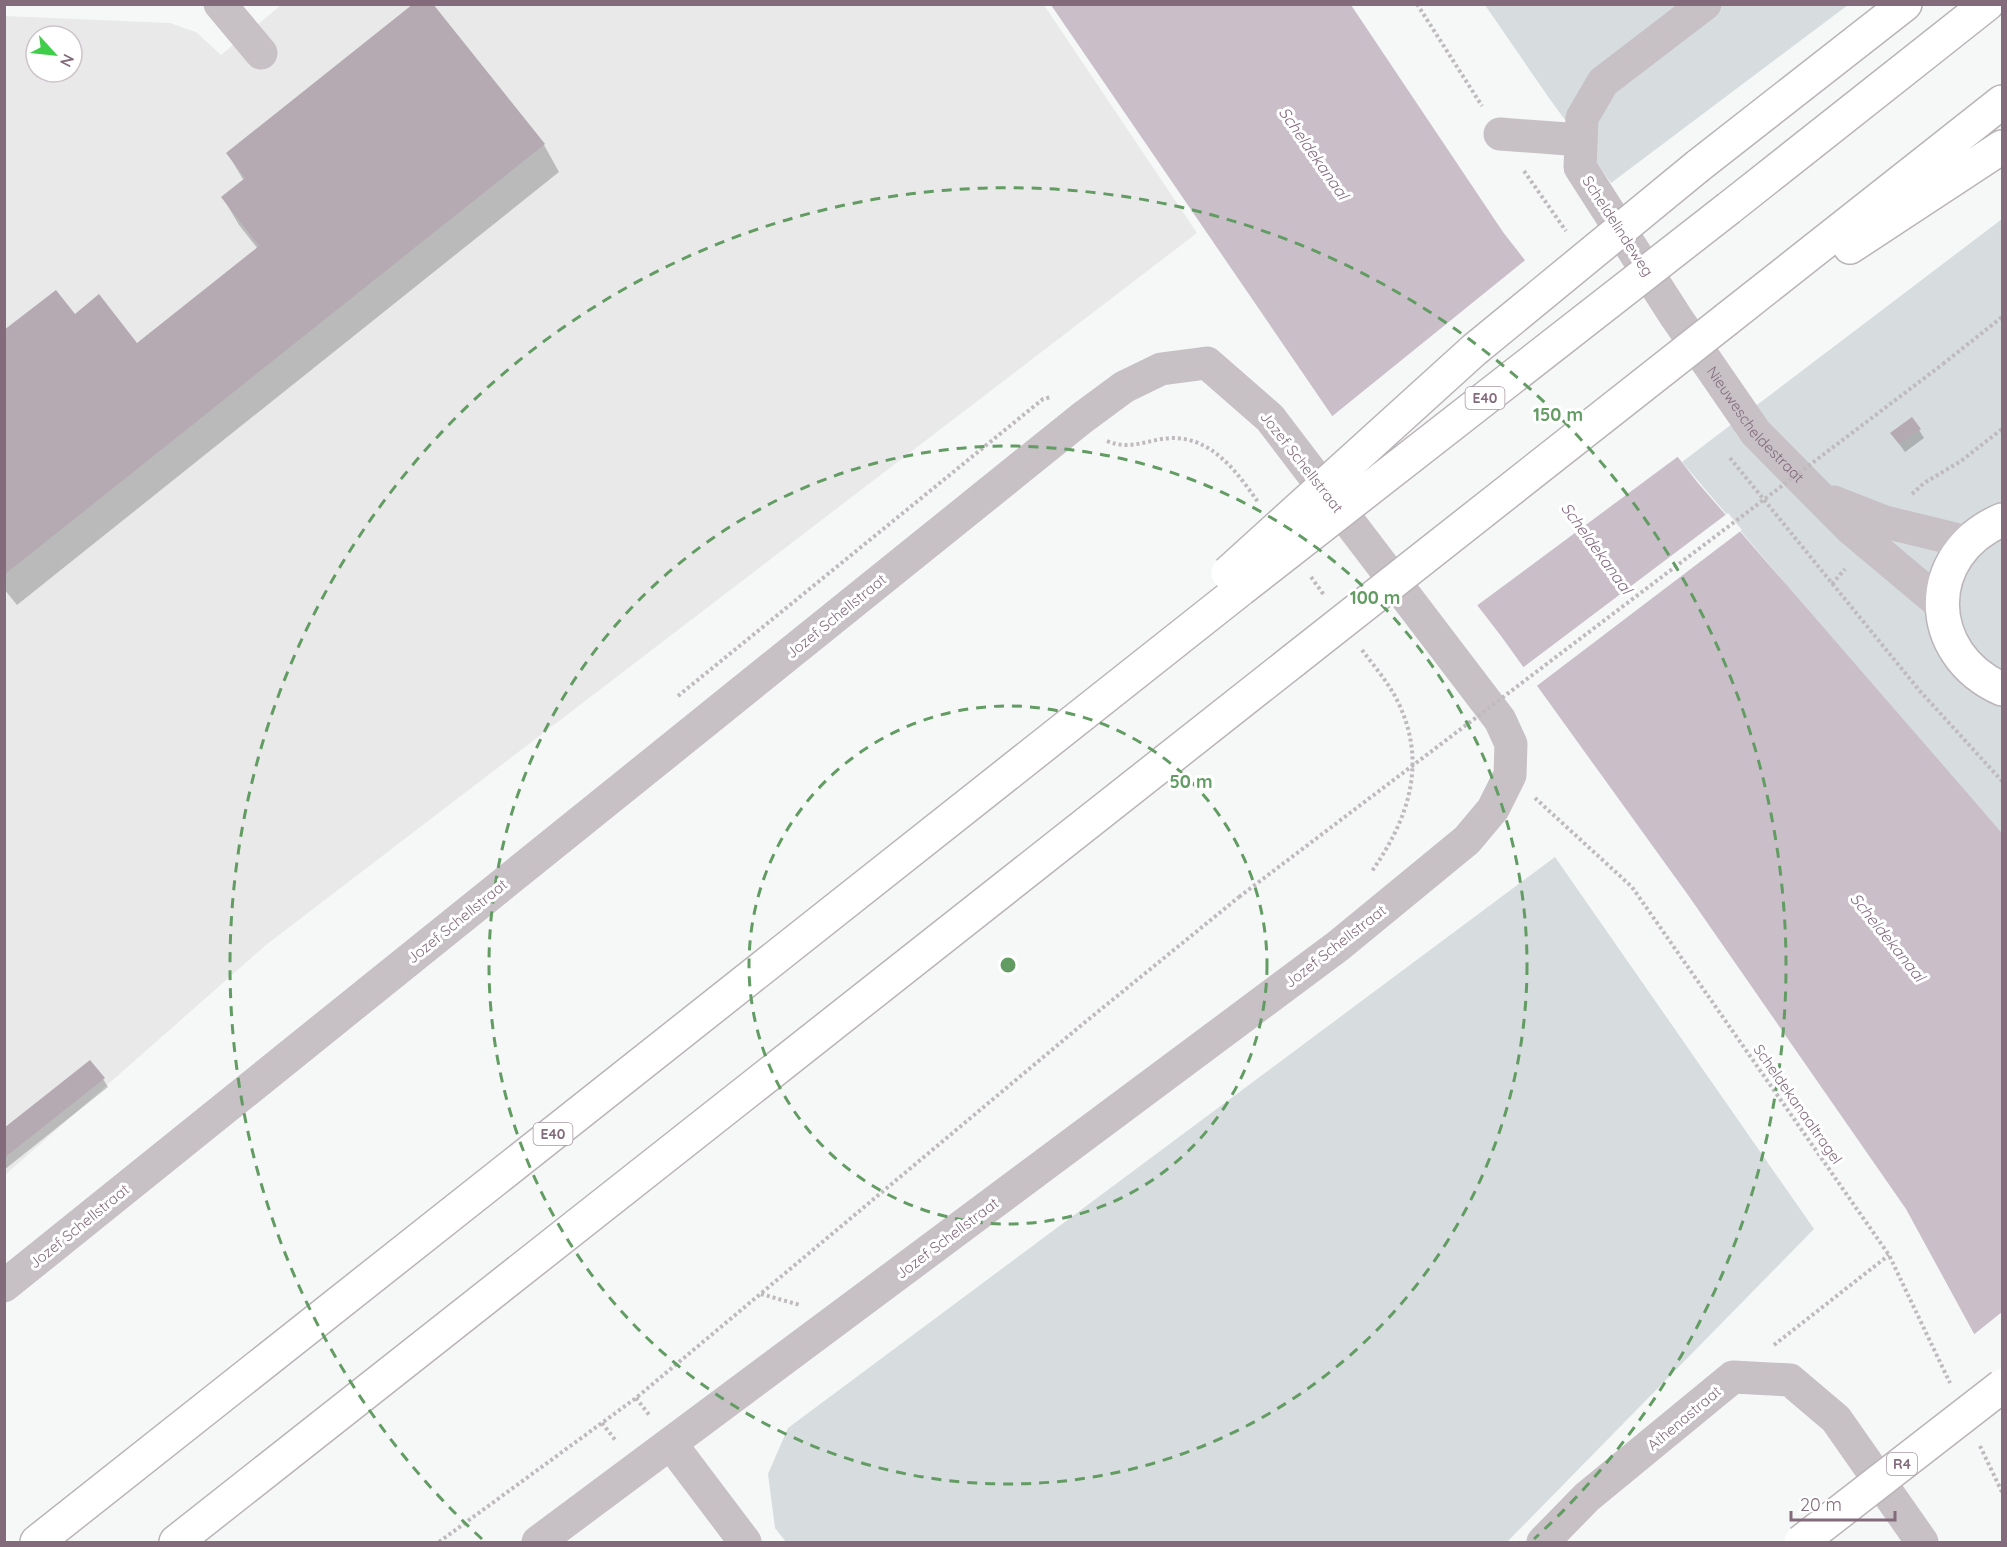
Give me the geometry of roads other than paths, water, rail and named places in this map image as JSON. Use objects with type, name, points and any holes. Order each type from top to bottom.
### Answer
[{"type":"main road","points":[[1234,581],[1474,350],[1698,166],[1905,4]]},
{"type":"main road","name":"E40","points":[[38,1542],[1069,726],[1234,581],[1729,208],[1987,4]]},
{"type":"main road","points":[[1786,281],[2002,102]]},
{"type":"main road","points":[[176,1542],[1727,319],[2002,147]]},
{"type":"main road","points":[[2002,520],[1985,527],[1967,542],[1949,571],[1942,605],[1945,627],[1953,647],[1966,665],[1982,680],[2002,689]]},
{"type":"main road","name":"R4","points":[[1801,1542],[2002,1386]]},
{"type":"street","points":[[220,4],[261,53]]},
{"type":"street","name":"Scheldelindeweg","points":[[1697,347],[1580,167],[1582,118],[1603,82],[1705,4]]},
{"type":"street","points":[[1500,134],[1581,140]]},
{"type":"street","name":"Nieuwescheldestraat","points":[[1697,347],[1756,433],[1849,527],[1942,605]]},
{"type":"street","name":"Jozef Schellstraat","points":[[4,1286],[1082,418],[1124,387],[1161,369],[1207,363],[1270,418],[1500,720],[1511,744],[1510,775],[1493,809],[1467,840],[1338,946],[538,1542]]},
{"type":"street","name":"Nieuwescheldestraat","points":[[1818,497],[1885,522],[1967,542]]},
{"type":"street","name":"Athenastraat","points":[[1543,1542],[1587,1497],[1733,1377],[1790,1380],[1836,1419],[1922,1542]]},
{"type":"street","points":[[671,1444],[744,1542]]},
{"type":"water","name":"Scheldekanaal","points":[[1051,5],[1351,5],[1503,232],[1698,483],[2002,833],[2002,1385],[1906,1209],[1688,895],[1501,636],[1339,426]]}]
